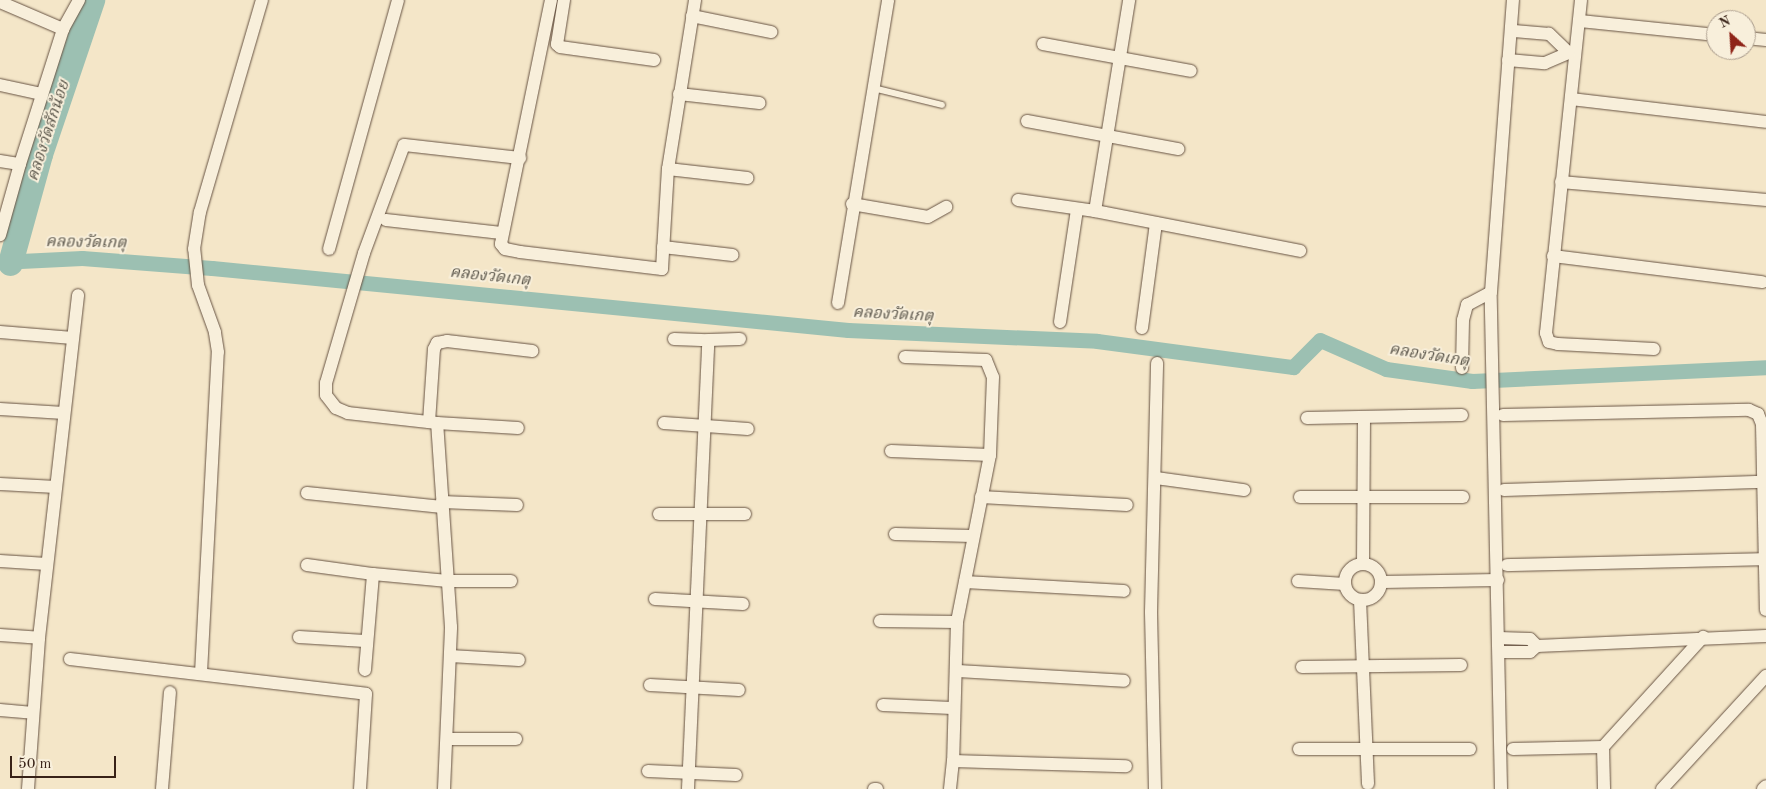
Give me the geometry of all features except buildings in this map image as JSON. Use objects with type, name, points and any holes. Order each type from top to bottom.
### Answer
[{"type":"street","points":[[0,235],[20,164],[63,29],[79,0]]},
{"type":"street","points":[[201,673],[218,352],[215,332],[198,285],[194,249],[200,212],[262,0]]},
{"type":"street","points":[[329,248],[398,0]]},
{"type":"street","points":[[551,0],[520,158],[501,233],[501,244],[505,250],[662,269],[668,169],[695,0]]},
{"type":"street","points":[[564,0],[556,44],[560,47],[654,60]]},
{"type":"street","points":[[838,303],[852,204],[888,0]]},
{"type":"street","points":[[1095,211],[1129,0]]},
{"type":"street","points":[[1501,789],[1491,292],[1513,0]]},
{"type":"street","points":[[1581,0],[1580,21],[1572,54],[1571,98],[1546,333],[1550,342],[1654,349]]},
{"type":"street","points":[[0,2],[63,29]]},
{"type":"street","points":[[692,16],[772,32]]},
{"type":"street","points":[[1580,21],[1706,34]]},
{"type":"street","points":[[1512,32],[1549,34],[1572,54]]},
{"type":"street","points":[[1043,44],[1191,71]]},
{"type":"street","points":[[1508,60],[1544,63],[1572,54]]},
{"type":"street","points":[[0,85],[42,94]]},
{"type":"street","points":[[679,94],[759,103]]},
{"type":"street","points":[[1571,98],[1766,122]]},
{"type":"street","points":[[1027,121],[1178,149]]},
{"type":"street","points":[[518,428],[348,413],[336,408],[326,395],[326,383],[364,254],[404,145],[520,158]]},
{"type":"street","points":[[0,161],[20,164]]},
{"type":"street","points":[[668,169],[747,178]]},
{"type":"street","points":[[1561,182],[1766,200]]},
{"type":"street","points":[[1018,200],[1095,211],[1300,251]]},
{"type":"street","points":[[852,204],[928,217],[946,207]]},
{"type":"street","points":[[1060,322],[1077,209]]},
{"type":"street","points":[[386,220],[501,233]]},
{"type":"street","points":[[1142,328],[1156,223]]},
{"type":"street","points":[[663,246],[733,256]]},
{"type":"street","points":[[1554,256],[1762,282]]},
{"type":"street","points":[[1462,368],[1463,320],[1468,305],[1491,292]]},
{"type":"street","points":[[28,789],[39,638],[78,295]]},
{"type":"street","points":[[0,332],[73,338]]},
{"type":"street","points":[[674,339],[740,339]]},
{"type":"street","points":[[688,789],[708,340]]},
{"type":"street","points":[[444,789],[450,656],[448,581],[433,422],[434,349],[437,343],[447,341],[532,351]]},
{"type":"street","points":[[905,358],[986,360],[992,377],[990,454],[972,536],[957,622],[958,671],[952,708],[953,761],[950,789]]},
{"type":"street","points":[[1155,789],[1152,612],[1156,478],[1156,363]]},
{"type":"street","points":[[0,409],[64,413]]},
{"type":"street","points":[[1502,415],[1749,410],[1758,414],[1762,424],[1766,610]]},
{"type":"street","points":[[1307,418],[1462,415]]},
{"type":"street","points":[[1363,563],[1364,416]]},
{"type":"street","points":[[664,423],[748,429]]},
{"type":"street","points":[[891,451],[990,454]]},
{"type":"street","points":[[1156,478],[1244,490]]},
{"type":"street","points":[[1504,490],[1763,482]]},
{"type":"street","points":[[0,484],[56,487]]},
{"type":"street","points":[[307,494],[442,504],[517,504]]},
{"type":"street","points":[[981,497],[1127,505]]},
{"type":"street","points":[[1300,497],[1463,497]]},
{"type":"street","points":[[659,514],[701,516],[745,514]]},
{"type":"street","points":[[895,534],[972,536]]},
{"type":"street","points":[[1507,564],[1765,558]]},
{"type":"street","points":[[0,561],[47,564]]},
{"type":"street","points":[[1363,563],[1372,566],[1382,582],[1379,592],[1370,600],[1360,600],[1351,595],[1346,584],[1351,568],[1363,563]]},
{"type":"street","points":[[306,565],[448,581],[511,581]]},
{"type":"street","points":[[365,670],[365,641],[373,574]]},
{"type":"street","points":[[1382,582],[1498,580]]},
{"type":"street","points":[[965,582],[1124,591]]},
{"type":"street","points":[[1298,582],[1346,584]]},
{"type":"street","points":[[655,599],[743,604]]},
{"type":"street","points":[[1360,600],[1368,784]]},
{"type":"street","points":[[880,621],[957,622]]},
{"type":"street","points":[[0,635],[39,638]]},
{"type":"street","points":[[1499,652],[1530,652],[1537,646],[1703,637],[1766,636]]},
{"type":"street","points":[[298,637],[365,641]]},
{"type":"street","points":[[1604,789],[1603,747],[1703,637]]},
{"type":"street","points":[[1499,638],[1530,639],[1537,646]]},
{"type":"street","points":[[450,656],[519,660]]},
{"type":"street","points":[[70,659],[366,694],[360,789]]},
{"type":"street","points":[[1302,667],[1461,665]]},
{"type":"street","points":[[958,671],[1124,681]]},
{"type":"street","points":[[1662,789],[1764,681]]},
{"type":"street","points":[[650,685],[739,690]]},
{"type":"street","points":[[162,789],[170,692]]},
{"type":"street","points":[[883,706],[952,708]]},
{"type":"street","points":[[0,710],[34,713]]},
{"type":"street","points":[[447,739],[516,739]]},
{"type":"street","points":[[1513,748],[1603,747]]},
{"type":"street","points":[[1299,749],[1470,749]]},
{"type":"street","points":[[953,761],[1126,766]]},
{"type":"street","points":[[648,771],[736,775]]},
{"type":"street","points":[[1763,789],[1766,786]]},
{"type":"lane","points":[[872,87],[942,106]]},
{"type":"waterway","name":"คลองวัดสักน้อย","points":[[10,263],[40,154],[92,0]]},
{"type":"waterway","name":"คลองวัดเกตุ","points":[[0,262],[82,258],[212,268],[848,330],[1097,341],[1293,367],[1320,340],[1386,369],[1472,381],[1766,367]]}]
